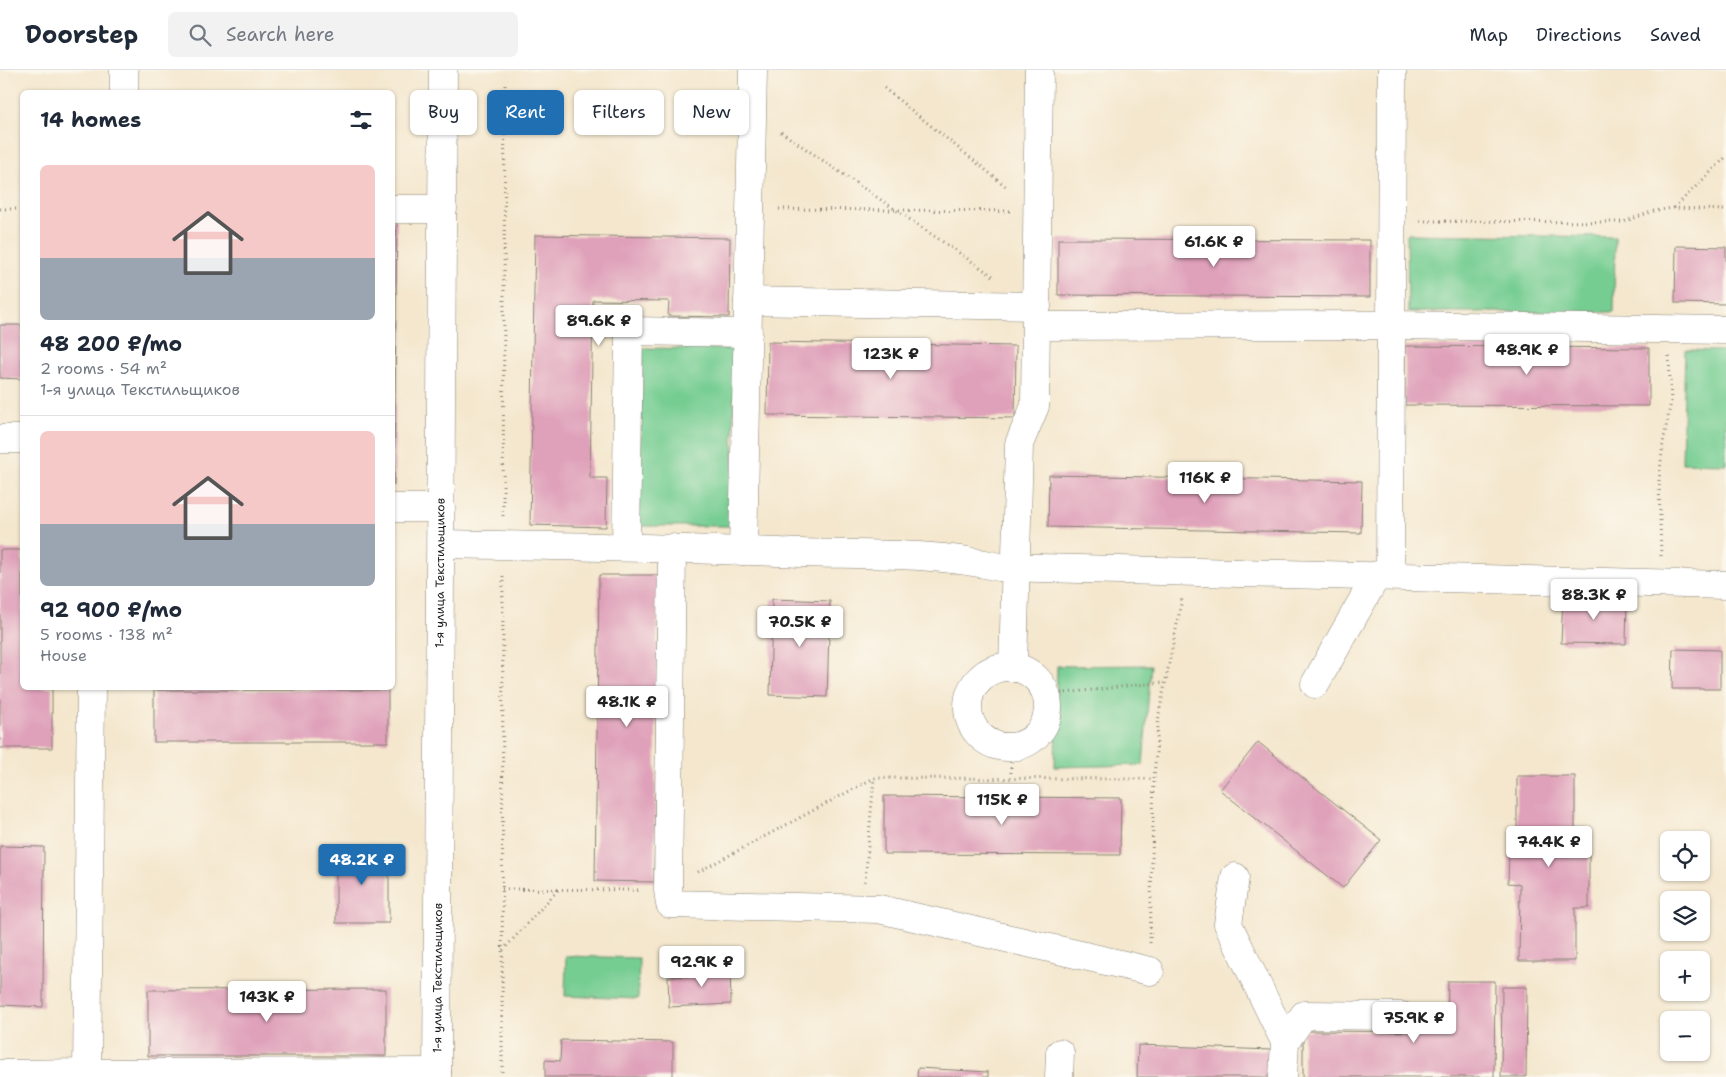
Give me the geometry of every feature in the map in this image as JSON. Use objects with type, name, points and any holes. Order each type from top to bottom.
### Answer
[{"type":"street","points":[[124,70],[124,90]]},
{"type":"street","name":"1-я улица Текстильщиков","points":[[437,1074],[443,70]]},
{"type":"street","points":[[743,551],[753,70]]},
{"type":"street","points":[[1013,668],[1019,444],[1035,406],[1039,70]]},
{"type":"street","points":[[1315,684],[1383,575],[1391,325],[1392,70]]},
{"type":"street","points":[[395,209],[443,209]]},
{"type":"street","points":[[748,301],[1037,316],[1391,325],[1726,330]]},
{"type":"street","points":[[626,547],[629,331],[748,333]]},
{"type":"street","points":[[0,439],[20,440]]},
{"type":"street","points":[[395,508],[441,508]]},
{"type":"street","points":[[440,544],[672,548],[966,560],[999,567],[1016,568],[1726,584]]},
{"type":"street","points":[[672,548],[668,890],[670,904],[879,909],[1150,971]]},
{"type":"street","points":[[1000,668],[1013,668],[1024,670],[1041,685],[1046,695],[1047,718],[1042,728],[1026,743],[1011,747],[991,744],[980,736],[973,727],[968,715],[968,702],[978,680],[1000,668]]},
{"type":"street","points":[[87,1075],[91,690]]},
{"type":"street","points":[[1235,878],[1228,924],[1285,1042],[1284,1077]]},
{"type":"street","points":[[1285,1042],[1304,1015],[1402,1016]]},
{"type":"street","points":[[0,1074],[437,1074]]},
{"type":"path","points":[[502,1077],[505,82]]},
{"type":"path","points":[[884,88],[1038,211]]},
{"type":"path","points":[[752,112],[997,279]]},
{"type":"path","points":[[1673,208],[1726,157]]},
{"type":"path","points":[[1392,221],[1624,222],[1654,211],[1673,208],[1726,210]]},
{"type":"path","points":[[0,209],[20,209]]},
{"type":"path","points":[[750,209],[1038,211]]},
{"type":"path","points":[[1665,583],[1662,559],[1659,480],[1663,443],[1671,402],[1668,328]]},
{"type":"path","points":[[1150,971],[1154,779],[1159,714],[1188,571]]},
{"type":"path","points":[[1046,695],[1165,682]]},
{"type":"path","points":[[1011,747],[1011,777]]},
{"type":"path","points":[[502,889],[668,890],[719,858],[874,778],[1154,779]]},
{"type":"path","points":[[862,908],[874,778]]},
{"type":"path","points":[[502,951],[558,890]]},
{"type":"green space","points":[[1407,234],[1615,237],[1614,312],[1408,312]]},
{"type":"green space","points":[[643,348],[734,349],[733,526],[638,526]]},
{"type":"green space","points":[[1685,350],[1726,351],[1726,464],[1682,463]]},
{"type":"green space","points":[[1151,665],[1143,765],[1055,767],[1057,666]]},
{"type":"green space","points":[[566,956],[639,958],[638,999],[565,996]]},
{"type":"building","points":[[395,220],[397,220],[395,397]]},
{"type":"building","points":[[535,235],[730,238],[729,317],[668,316],[669,301],[593,300],[590,478],[607,478],[606,527],[530,525]]},
{"type":"building","points":[[1058,239],[1370,240],[1370,297],[1058,295]]},
{"type":"building","points":[[1676,246],[1726,247],[1726,304],[1675,303]]},
{"type":"building","points":[[0,325],[20,325],[20,379],[0,378]]},
{"type":"building","points":[[768,342],[1016,346],[1015,418],[767,415]]},
{"type":"building","points":[[1405,346],[1649,348],[1649,406],[1405,405]]},
{"type":"building","points":[[1049,475],[1362,481],[1361,533],[1048,527]]},
{"type":"building","points":[[0,550],[20,550],[20,690],[52,690],[52,748],[0,748]]},
{"type":"building","points":[[599,575],[658,575],[654,882],[595,881]]},
{"type":"building","points":[[1563,596],[1627,599],[1626,644],[1561,643]]},
{"type":"building","points":[[772,599],[830,601],[827,697],[770,695]]},
{"type":"building","points":[[1673,649],[1720,650],[1720,689],[1672,689]]},
{"type":"building","points":[[154,690],[388,690],[388,742],[154,742]]},
{"type":"building","points":[[1258,742],[1381,840],[1343,888],[1220,790]]},
{"type":"building","points":[[1517,776],[1575,776],[1575,828],[1589,828],[1589,908],[1575,908],[1575,961],[1519,961],[1520,884],[1508,883],[1509,854],[1517,853]]},
{"type":"building","points":[[884,796],[1121,798],[1120,855],[884,854]]},
{"type":"building","points":[[0,846],[44,847],[43,1007],[0,1005]]},
{"type":"building","points":[[336,848],[389,848],[389,923],[336,923]]},
{"type":"building","points":[[730,965],[731,1004],[669,1007],[668,977],[705,976],[705,966]]},
{"type":"building","points":[[1448,981],[1495,981],[1494,1077],[1303,1077],[1303,1031],[1447,1032]]},
{"type":"building","points":[[1502,987],[1527,987],[1526,1077],[1501,1077]]},
{"type":"building","points":[[386,989],[386,1056],[148,1056],[148,990]]},
{"type":"building","points":[[561,1040],[673,1042],[673,1077],[545,1077],[545,1060],[560,1061]]},
{"type":"building","points":[[1138,1045],[1271,1050],[1270,1077],[1137,1077]]},
{"type":"building","points":[[918,1068],[988,1072],[988,1077],[917,1077]]}]
